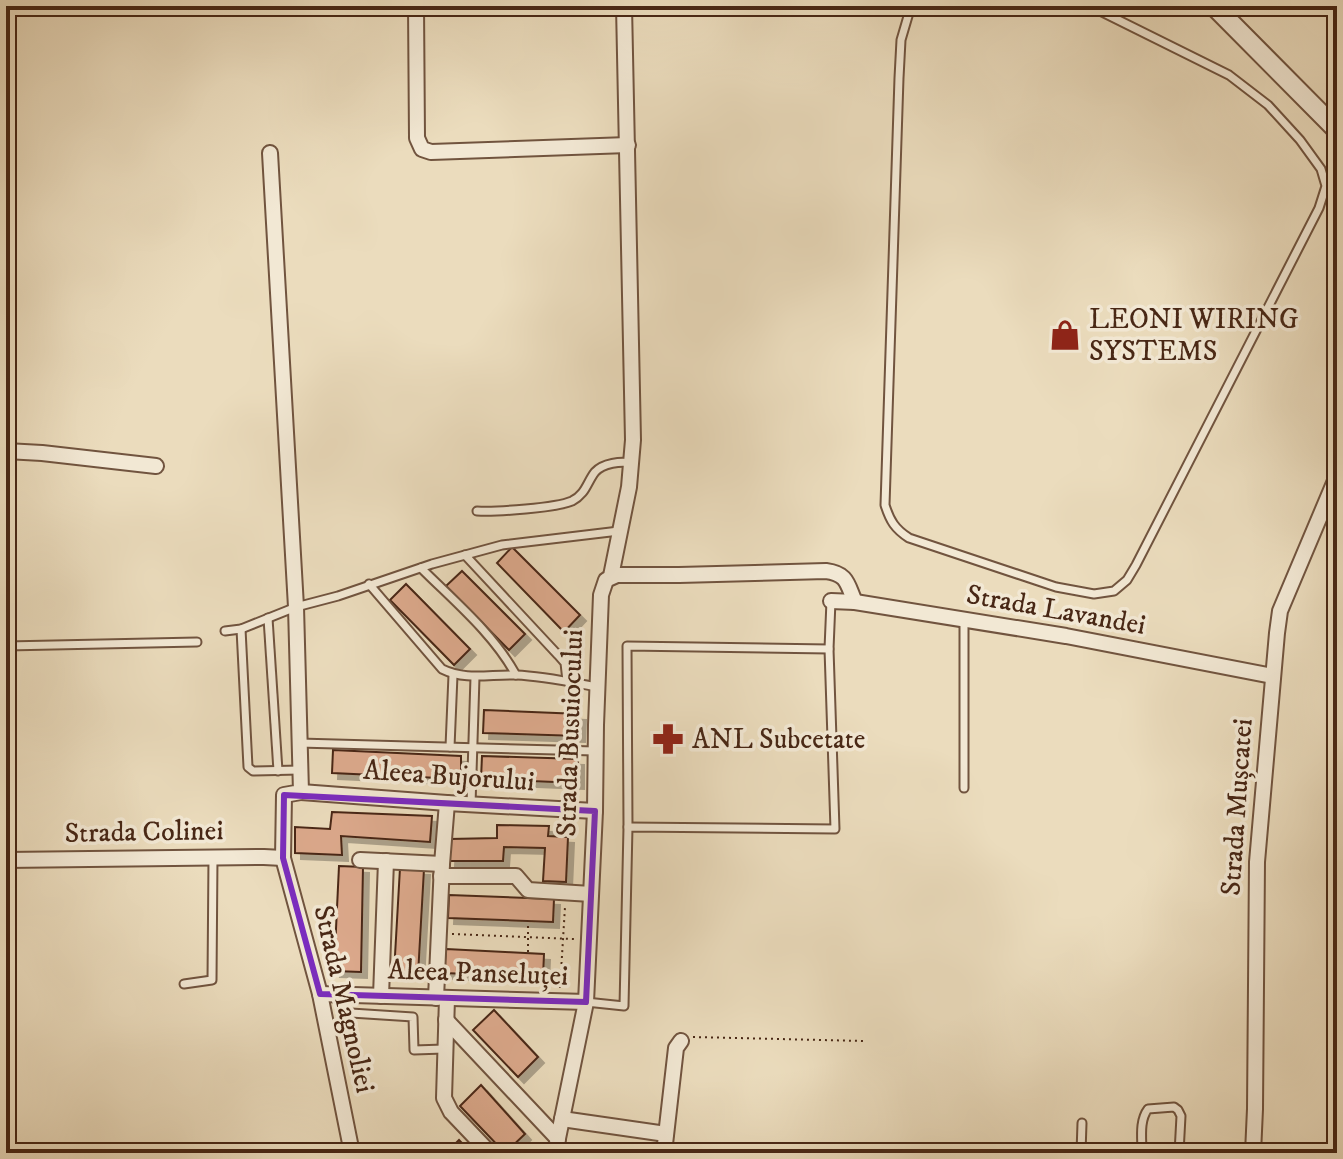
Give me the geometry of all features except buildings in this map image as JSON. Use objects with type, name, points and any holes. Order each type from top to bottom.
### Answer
[{"type":"street","points":[[416,6],[417,138],[422,149],[431,152],[628,145]]},
{"type":"street","name":"Strada Busuiocului","points":[[557,1146],[586,1002],[601,595],[606,580],[611,576],[629,487],[633,440],[624,6]]},
{"type":"street","points":[[1214,6],[1337,130]]},
{"type":"street","points":[[270,153],[296,607],[301,792]]},
{"type":"street","points":[[6,451],[156,466]]},
{"type":"street","name":"Strada Mușcatei","points":[[1253,1153],[1257,862],[1280,611],[1336,483]]},
{"type":"street","points":[[611,576],[836,572],[849,584],[855,602]]},
{"type":"street","name":"Strada Lavandei","points":[[831,601],[855,602],[1066,636],[1272,676]]},
{"type":"street","name":"Aleea Bujorului","points":[[301,792],[595,811]]},
{"type":"street","name":"Strada Magnoliei","points":[[301,792],[284,795],[283,858],[320,994],[352,1153]]},
{"type":"street","points":[[447,803],[439,933],[446,1020],[444,1098],[451,1112],[490,1153]]},
{"type":"street","name":"Strada Colinei","points":[[6,860],[283,858]]},
{"type":"street","points":[[360,860],[516,876],[528,890],[591,894]]},
{"type":"street","points":[[381,996],[386,861]]},
{"type":"street","name":"Aleea Panseluței","points":[[320,994],[586,1002]]},
{"type":"street","points":[[446,1020],[557,1146]]},
{"type":"street","points":[[664,1153],[676,1048],[681,1041]]},
{"type":"street","points":[[562,1119],[666,1134]]},
{"type":"lane","points":[[911,6],[901,40],[887,513],[890,521],[909,538],[1056,587],[1094,594],[1114,591],[1127,580],[1136,565],[1319,208],[1326,186],[1321,169],[1268,105],[1218,69],[1090,6]]},
{"type":"lane","points":[[477,511],[569,502],[583,494],[596,471],[602,467],[631,463]]},
{"type":"lane","points":[[225,631],[241,629],[296,607],[502,545],[619,531]]},
{"type":"lane","points":[[465,555],[565,663],[567,681]]},
{"type":"lane","points":[[421,568],[495,643],[516,675]]},
{"type":"lane","points":[[369,584],[442,669],[453,675],[516,675],[597,687]]},
{"type":"lane","points":[[628,827],[835,829],[829,649],[831,601]]},
{"type":"lane","points":[[268,618],[278,771]]},
{"type":"lane","points":[[964,620],[964,788]]},
{"type":"lane","points":[[241,629],[248,767],[253,771],[300,770]]},
{"type":"lane","points":[[6,646],[197,642]]},
{"type":"lane","points":[[586,1002],[624,1006],[628,827],[627,646],[829,649]]},
{"type":"lane","points":[[450,747],[453,675]]},
{"type":"lane","points":[[471,805],[475,677]]},
{"type":"lane","points":[[299,743],[595,751]]},
{"type":"lane","points":[[184,984],[212,980],[213,857]]},
{"type":"lane","points":[[351,1013],[413,1017],[414,1050],[445,1049]]},
{"type":"lane","points":[[1142,1153],[1143,1119],[1148,1109],[1174,1107],[1181,1116],[1179,1153]]},
{"type":"lane","points":[[1081,1153],[1082,1123]]},
{"type":"path","points":[[559,1001],[566,893]]},
{"type":"path","points":[[528,925],[528,952]]},
{"type":"path","points":[[439,933],[589,940]]},
{"type":"path","points":[[681,1041],[689,1037],[864,1041]]},
{"type":"highlighted area","points":[[284,795],[595,811],[586,1002],[320,994],[283,858]]},
{"type":"place","name":"LEONI WIRING SYSTEMS","points":[[1065,335]]},
{"type":"place","name":"ANL Subcetate","points":[[668,739]]}]
